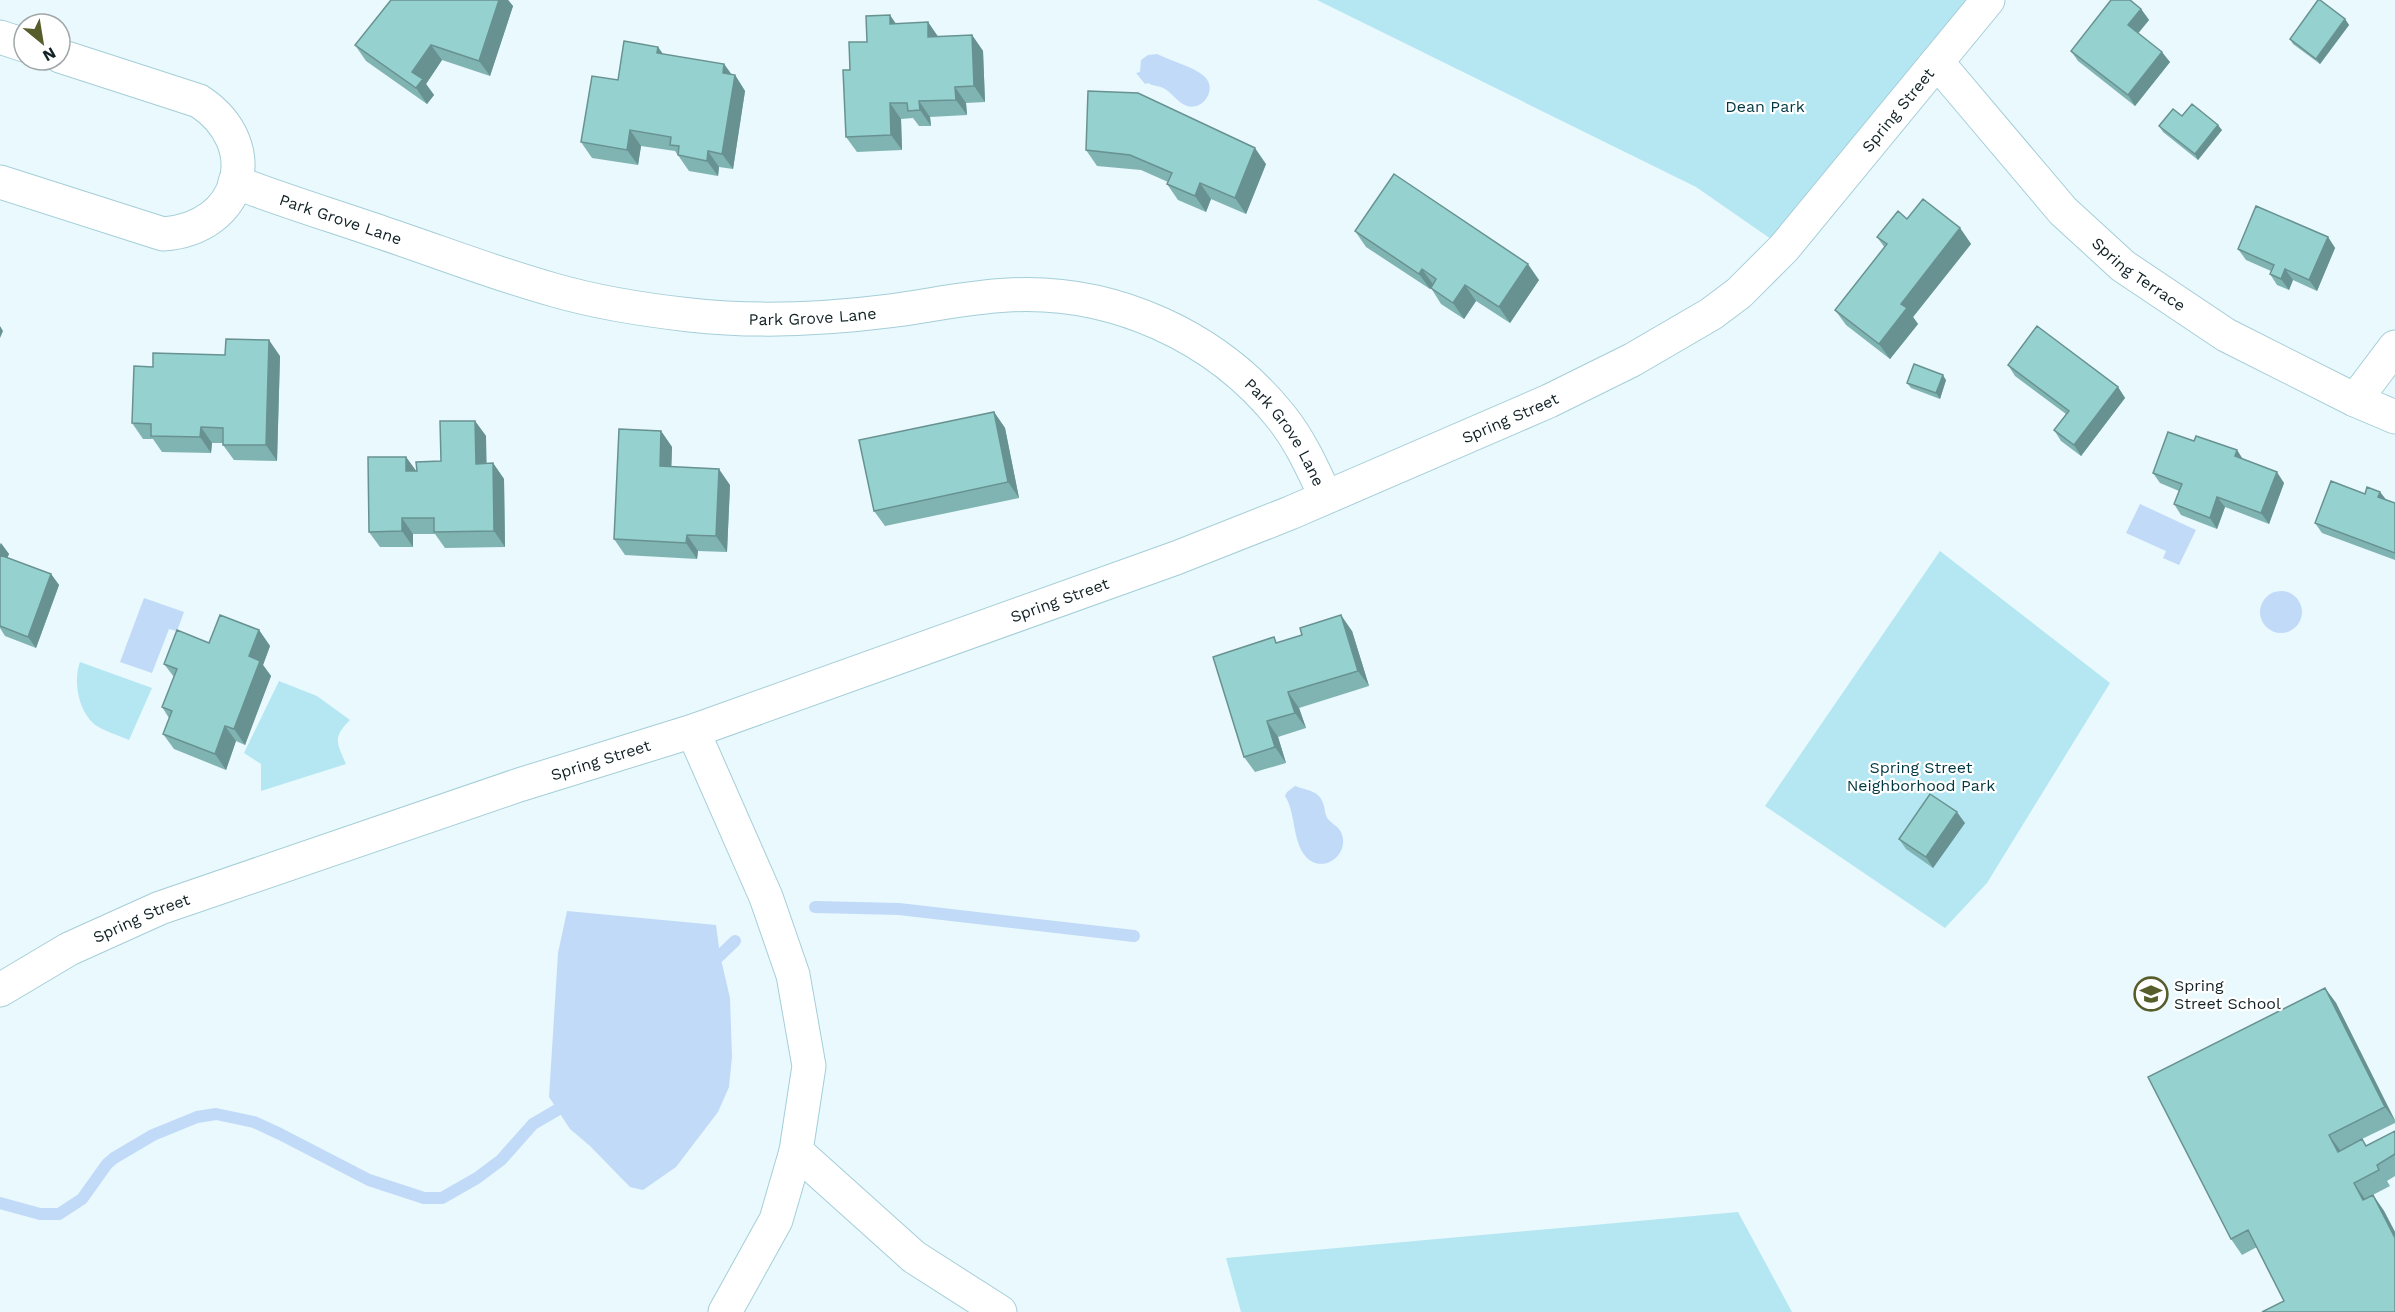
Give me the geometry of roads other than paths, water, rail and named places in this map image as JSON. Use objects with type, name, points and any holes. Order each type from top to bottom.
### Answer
[{"type":"street","name":"Spring Street","points":[[0,990],[69,949],[160,908],[519,785],[693,731],[1176,558],[1326,497],[1549,401],[1663,343],[1711,314],[1739,293],[1784,248],[1988,0]]},
{"type":"street","points":[[0,182],[164,234],[190,230],[208,220],[224,206],[238,169],[235,142],[221,118],[199,101],[72,60]]},
{"type":"street","name":"Spring Terrace","points":[[1937,62],[2063,211],[2123,266],[2226,335],[2355,400],[2395,417]]},
{"type":"street","name":"Park Grove Lane","points":[[235,182],[489,270],[556,291],[624,306],[694,315],[764,318],[884,312],[1006,295],[1070,297],[1111,306],[1161,323],[1215,354],[1240,374],[1284,420],[1302,446],[1326,497]]},
{"type":"street","points":[[2355,400],[2395,347]]},
{"type":"street","points":[[693,731],[766,897],[793,975],[809,1066],[795,1151],[776,1220],[725,1312]]},
{"type":"street","points":[[795,1151],[914,1257],[1000,1312]]},
{"type":"waterway","points":[[815,907],[899,909],[1134,936]]},
{"type":"waterway","points":[[710,965],[735,941]]},
{"type":"waterway","points":[[0,1203],[40,1214],[59,1214],[82,1199],[107,1164],[114,1158],[153,1135],[197,1117],[216,1114],[254,1122],[369,1180],[424,1198],[442,1198],[477,1178],[501,1160],[533,1124],[557,1110],[568,1099]]},
{"type":"place","name":"Spring Street School","points":[[2151,994]]},
{"type":"park label","name":"Dean Park","points":[[1765,106]]},
{"type":"park label","name":"Spring Street Neighborhood Park","points":[[1921,776]]}]
